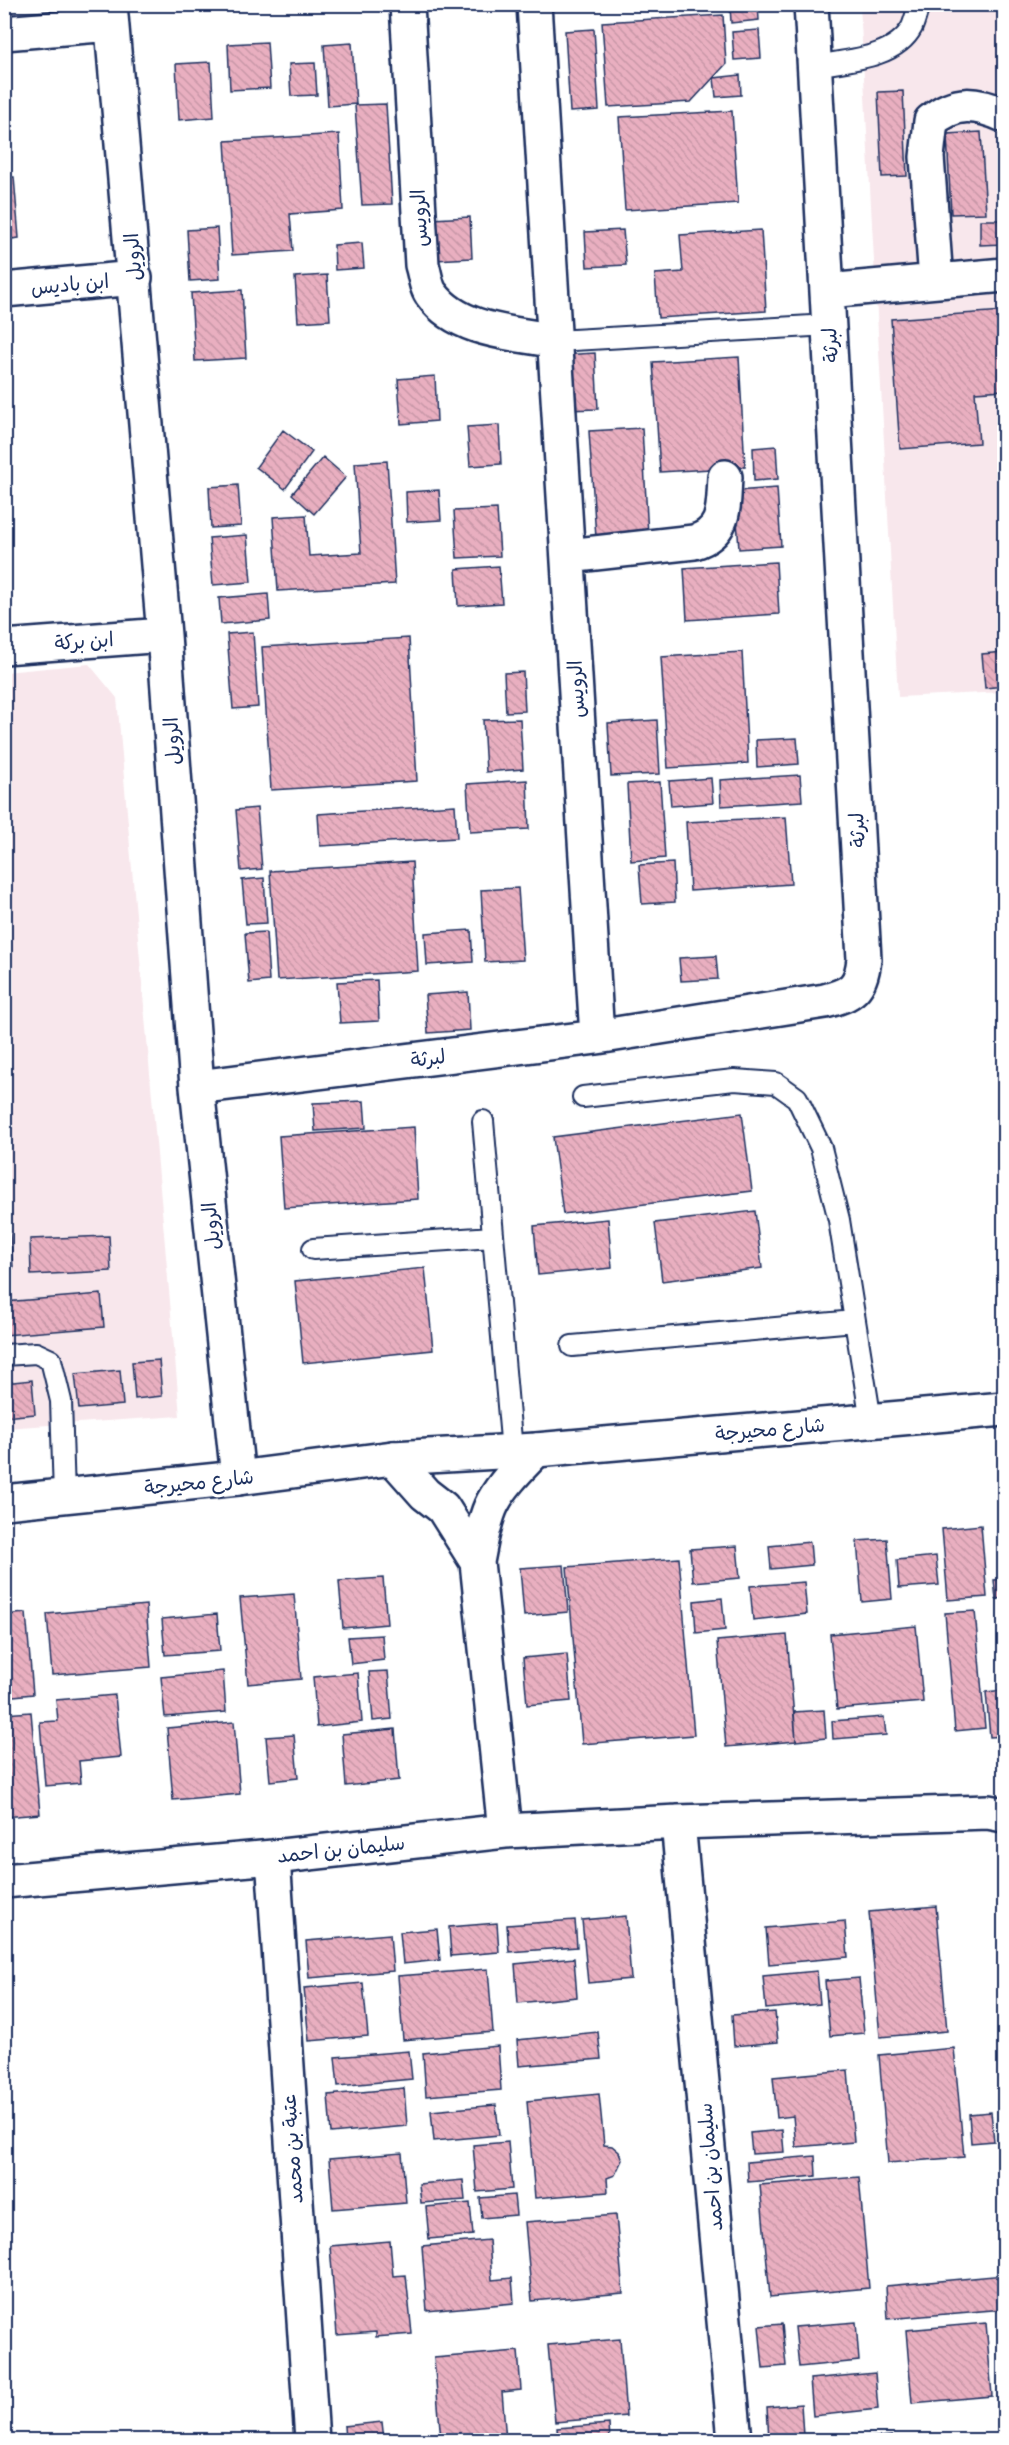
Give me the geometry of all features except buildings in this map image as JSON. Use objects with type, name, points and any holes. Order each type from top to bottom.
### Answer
[{"type":"street","name":"الرويس","points":[[407,4],[422,265],[431,295],[455,315],[469,323],[556,342]]},
{"type":"street","name":"الرويس","points":[[534,4],[597,1037]]},
{"type":"street","name":"لبرثة","points":[[197,1087],[597,1037],[825,1001],[841,997],[854,989],[862,977],[863,947],[811,4]]},
{"type":"street","points":[[4,33],[111,14]]},
{"type":"street","name":"الرويل","points":[[111,14],[164,635],[197,1087],[238,1478]]},
{"type":"street","points":[[936,281],[927,157],[931,121],[944,110],[959,105],[984,106],[1005,115]]},
{"type":"street","points":[[827,291],[1005,275]]},
{"type":"street","name":"ابن باديس","points":[[4,290],[135,278]]},
{"type":"street","points":[[568,556],[694,542],[708,538],[716,529],[722,512],[725,477]]},
{"type":"street","name":"ابن بركة","points":[[4,647],[164,635]]},
{"type":"street","name":"شارع محيرجة","points":[[4,1502],[238,1478],[393,1458],[524,1450],[1005,1409]]},
{"type":"street","points":[[505,1831],[477,1562],[484,1527],[493,1502],[510,1477],[524,1450]]},
{"type":"street","points":[[393,1458],[425,1494],[443,1508],[477,1562]]},
{"type":"street","name":"سليمان بن احمد","points":[[4,1881],[273,1857],[505,1831],[678,1822],[988,1812],[1005,1815]]},
{"type":"street","name":"سليمان بن احمد","points":[[678,1822],[735,2440]]},
{"type":"street","name":"عتبة بن محمد","points":[[273,1857],[312,2440]]},
{"type":"lane","points":[[815,66],[863,57],[894,48],[911,28],[919,4]]},
{"type":"lane","points":[[556,342],[829,325]]},
{"type":"lane","points":[[583,1097],[734,1080],[776,1083],[797,1098],[821,1148],[839,1221],[871,1421]]},
{"type":"lane","points":[[483,1121],[494,1237],[524,1450]]},
{"type":"lane","points":[[313,1249],[494,1237]]},
{"type":"lane","points":[[572,1346],[855,1321]]},
{"type":"lane","points":[[4,1355],[36,1353],[51,1360],[61,1401],[64,1496]]},
{"type":"shaded area","points":[[860,5],[1004,5],[1004,692],[898,697]]},
{"type":"shaded area","points":[[89,664],[117,698],[180,1416],[5,1428],[5,672]]}]
